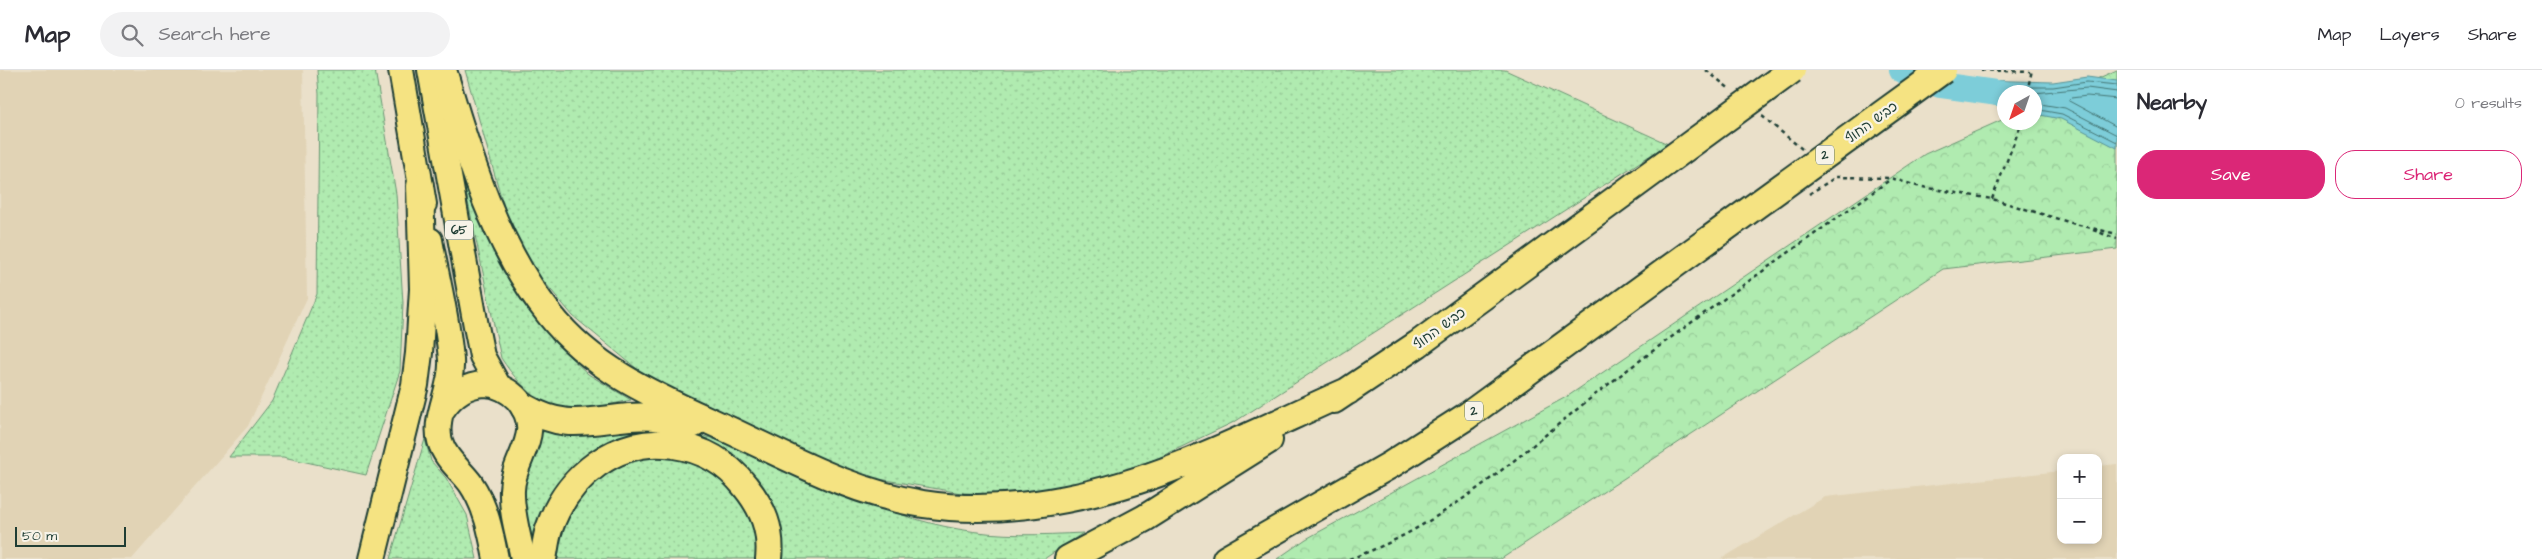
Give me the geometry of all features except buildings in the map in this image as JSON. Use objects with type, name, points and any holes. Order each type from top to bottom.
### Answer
[{"type":"highway","name":"65","points":[[401,70],[451,360],[451,382],[438,425],[439,440],[445,454],[471,484],[480,500],[488,521],[496,559]]},
{"type":"highway","name":"65","points":[[430,70],[482,356],[500,387],[513,395],[524,407]]},
{"type":"highway","points":[[443,70],[467,150],[508,248],[532,290],[551,316],[575,342],[628,382],[835,480],[880,494],[923,504],[964,507],[1011,506],[1065,500],[1113,488],[1165,471],[1348,391]]},
{"type":"highway","name":"כביש החוף","points":[[1068,559],[1145,518],[1348,391],[1426,339],[1792,70]]},
{"type":"highway","name":"כביש החוף","points":[[1226,559],[1392,464],[1459,421],[1943,70]]},
{"type":"highway","points":[[372,559],[412,394],[419,353],[423,289],[420,186]]},
{"type":"highway","points":[[442,410],[460,390],[479,385],[500,387]]},
{"type":"highway","points":[[524,407],[546,418],[562,422],[653,417],[680,420],[770,449]]},
{"type":"highway","points":[[523,559],[512,490],[530,433],[529,420],[524,407]]},
{"type":"highway","points":[[544,559],[553,520],[566,495],[579,480],[610,455],[646,443],[685,446],[707,454],[727,466],[753,495],[765,516],[771,538],[769,559]]},
{"type":"path","points":[[1706,70],[1737,95]]},
{"type":"path","points":[[1981,70],[2031,71],[2028,85]]},
{"type":"path","points":[[1760,114],[1806,152]]},
{"type":"path","points":[[2019,130],[1992,199],[2117,239]]},
{"type":"path","points":[[1828,170],[1836,177]]},
{"type":"path","points":[[1350,559],[1376,550],[1456,504],[1618,378],[1892,178]]},
{"type":"path","points":[[2075,224],[2117,234]]},
{"type":"shaded area","points":[[0,70],[303,70],[307,298],[248,426],[132,559],[0,559]]},
{"type":"shaded area","points":[[2117,464],[2117,559],[1721,559],[1825,497],[2057,471],[2057,544],[2102,544],[2102,466]]},
{"type":"green space","points":[[317,70],[375,70],[396,194],[403,303],[400,371],[366,475],[283,457],[229,457],[272,401],[317,294],[319,94]]},
{"type":"green space","points":[[465,70],[1505,70],[1668,144],[1236,421],[1156,459],[1066,489],[973,495],[856,475],[746,429],[642,373],[573,316],[524,258],[509,225]]},
{"type":"green space","points":[[2117,70],[2117,249],[1943,269],[1501,559],[1277,559],[1306,539],[1568,396],[1925,154],[1997,122],[1997,130],[2042,130],[2042,103]]},
{"type":"green space","points":[[464,183],[529,307],[553,341],[588,374],[631,400],[590,408],[558,407],[535,396],[510,371],[501,358]]},
{"type":"green space","points":[[661,425],[735,446],[876,506],[930,523],[974,532],[1036,535],[1083,533],[1044,559],[778,559],[748,475],[625,438],[534,559],[523,502],[522,477],[536,427]]},
{"type":"green space","points":[[425,439],[431,461],[446,478],[467,515],[477,559],[390,559]]},
{"type":"green space","points":[[632,457],[682,457],[720,475],[755,520],[758,559],[554,559],[564,523],[579,497],[601,476]]},
{"type":"water","points":[[2087,77],[2117,81],[2117,148],[2061,119],[2042,115],[2042,85],[1997,85],[1997,106],[1971,100],[1976,80],[2053,82]]},
{"type":"waterway","points":[[1902,70],[1940,85],[1997,93]]}]
